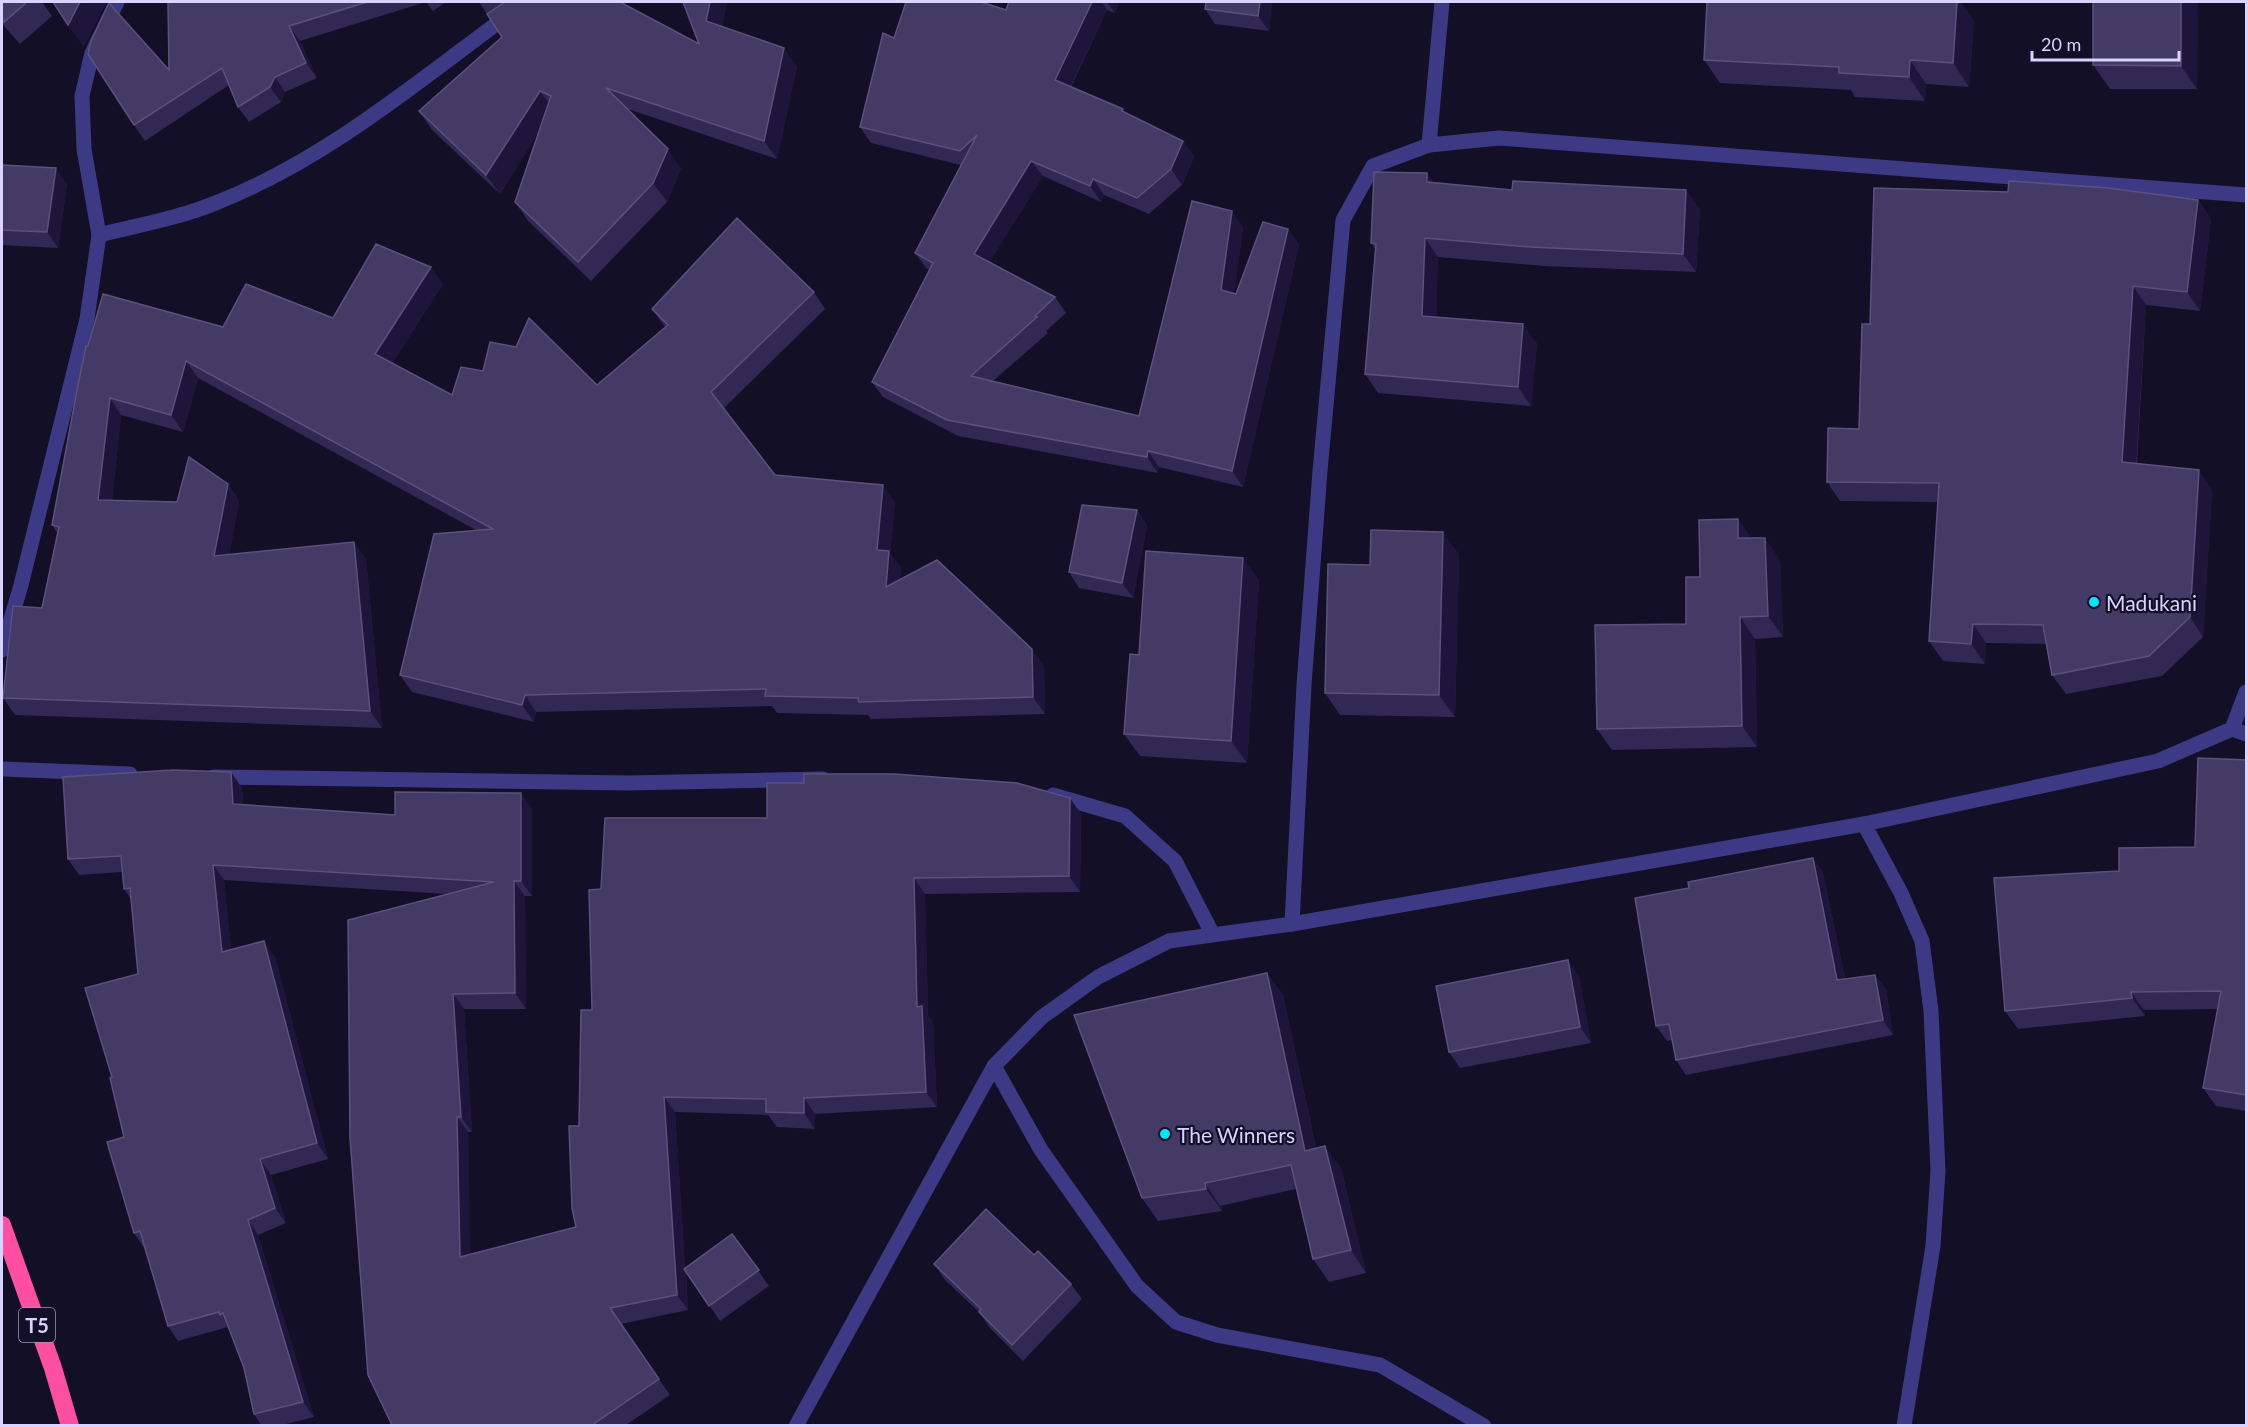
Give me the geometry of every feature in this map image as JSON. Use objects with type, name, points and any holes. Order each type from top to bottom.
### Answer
[{"type":"highway","name":"T5","points":[[2,1225],[52,1368],[69,1425]]},
{"type":"street","points":[[2,650],[21,585],[87,319],[99,234],[84,149],[82,96],[92,53],[117,2]]},
{"type":"street","points":[[99,234],[166,219],[218,202],[309,158],[526,2]]},
{"type":"street","points":[[1429,145],[1442,2]]},
{"type":"street","points":[[1292,924],[1304,685],[1319,483],[1343,220],[1373,166],[1429,145],[1499,138],[2247,195]]},
{"type":"street","points":[[2232,729],[2247,692]]},
{"type":"street","points":[[796,1425],[994,1066],[1042,1017],[1098,977],[1169,941],[1212,933],[1292,924],[1864,824],[2158,761],[2232,729],[2247,734]]},
{"type":"street","points":[[2,770],[142,775]]},
{"type":"street","points":[[201,777],[627,783],[838,779]]},
{"type":"street","points":[[1041,792],[1125,816],[1175,861],[1212,933]]},
{"type":"street","points":[[1864,824],[1901,893],[1922,941],[1931,1011],[1937,1182],[1933,1246],[1904,1425]]},
{"type":"street","points":[[994,1066],[1041,1150],[1137,1286],[1176,1322],[1217,1335],[1380,1365],[1484,1425]]},
{"type":"building","points":[[2,2],[27,2],[4,22]]},
{"type":"building","points":[[53,2],[80,2],[68,25]]},
{"type":"building","points":[[168,2],[367,2],[289,26],[306,63],[275,77],[270,87],[238,107],[222,68],[134,125],[88,54],[91,41],[109,3],[169,70]]},
{"type":"building","points":[[505,2],[620,2],[699,44],[683,2],[710,2],[706,21],[784,48],[764,141],[606,88],[668,149],[653,183],[578,262],[515,202],[551,96],[540,91],[486,175],[419,111],[502,37],[487,14]]},
{"type":"building","points":[[906,2],[981,2],[1006,10],[1009,2],[1092,2],[1055,80],[1123,109],[1122,111],[1183,141],[1171,169],[1137,198],[1093,179],[1090,186],[1031,161],[974,254],[1055,297],[1035,316],[1037,317],[971,376],[1139,416],[1192,201],[1232,211],[1221,290],[1236,294],[1263,222],[1288,229],[1232,471],[1148,451],[1147,457],[947,420],[872,382],[933,263],[915,253],[977,135],[960,151],[860,127],[883,33],[894,38]]},
{"type":"building","points":[[1206,2],[1260,2],[1258,16],[1205,9]]},
{"type":"building","points":[[1707,2],[1957,2],[1953,63],[1910,60],[1909,77],[1839,73],[1839,67],[1704,60]]},
{"type":"building","points":[[2093,2],[2181,2],[2181,66],[2093,65]]},
{"type":"building","points":[[2,165],[56,168],[47,232],[2,230]]},
{"type":"building","points":[[1374,172],[1427,173],[1427,182],[1512,190],[1513,181],[1686,190],[1683,254],[1530,247],[1425,238],[1422,316],[1523,324],[1518,387],[1365,374],[1376,244],[1371,243]]},
{"type":"building","points":[[2009,181],[2108,188],[2198,200],[2187,292],[2133,286],[2122,462],[2199,470],[2190,617],[2149,656],[2052,675],[2043,625],[1973,624],[1971,644],[1929,641],[1939,483],[1827,482],[1828,428],[1859,429],[1862,324],[1870,324],[1874,188],[2008,192]]},
{"type":"building","points":[[737,218],[814,292],[711,392],[775,475],[883,485],[877,550],[889,551],[886,587],[937,560],[1032,649],[1033,697],[859,702],[858,698],[765,696],[766,689],[525,695],[522,705],[400,675],[434,534],[493,529],[186,361],[171,415],[110,398],[98,500],[177,502],[189,457],[228,484],[214,556],[354,542],[370,711],[3,698],[13,606],[42,608],[59,527],[52,525],[77,390],[86,346],[88,346],[103,294],[223,327],[246,284],[333,318],[376,244],[431,267],[375,354],[452,395],[461,367],[483,371],[490,342],[516,347],[529,318],[597,385],[668,325],[652,309]]},
{"type":"building","points":[[1082,505],[1137,510],[1122,583],[1069,572]]},
{"type":"building","points":[[1738,519],[1738,538],[1765,538],[1768,616],[1740,617],[1742,726],[1597,729],[1595,625],[1686,624],[1686,577],[1700,577],[1699,520]]},
{"type":"building","points":[[1371,530],[1443,532],[1439,695],[1325,693],[1328,564],[1370,565]]},
{"type":"building","points":[[1146,551],[1243,558],[1231,741],[1124,734],[1130,654],[1139,655]]},
{"type":"building","points":[[2198,758],[2247,760],[2247,1095],[2203,1088],[2221,991],[2131,992],[2132,998],[2005,1011],[1994,878],[2119,871],[2119,848],[2195,847]]},
{"type":"building","points":[[173,770],[231,772],[233,804],[395,815],[395,792],[521,793],[521,881],[514,881],[515,993],[453,994],[461,1117],[457,1117],[460,1257],[576,1227],[572,1208],[569,1126],[579,1126],[581,1010],[592,1010],[589,890],[601,889],[605,818],[767,818],[767,783],[804,783],[804,774],[894,774],[1017,783],[1070,798],[1069,876],[914,878],[917,1007],[922,1006],[926,1092],[804,1098],[804,1113],[766,1112],[766,1099],[664,1097],[677,1295],[610,1308],[659,1379],[592,1425],[392,1425],[368,1375],[350,1138],[348,920],[494,882],[213,865],[222,952],[264,941],[317,1143],[260,1159],[275,1208],[248,1220],[303,1402],[254,1414],[244,1368],[223,1313],[220,1315],[219,1312],[168,1326],[140,1231],[134,1233],[107,1142],[124,1137],[110,1078],[112,1077],[85,988],[138,974],[130,888],[124,889],[121,856],[68,859],[63,777]]},
{"type":"building","points":[[1813,858],[1837,980],[1875,975],[1883,1020],[1676,1060],[1669,1024],[1656,1026],[1635,898],[1689,888],[1688,882]]},
{"type":"building","points":[[1568,960],[1580,1027],[1449,1052],[1436,986]]},
{"type":"building","name":"The Winners","points":[[1267,973],[1305,1151],[1325,1146],[1351,1250],[1313,1259],[1291,1165],[1205,1183],[1206,1189],[1142,1198],[1074,1015]]},
{"type":"building","points":[[986,1209],[1034,1255],[1038,1251],[1071,1284],[1012,1345],[979,1312],[981,1309],[934,1264]]},
{"type":"building","points":[[732,1234],[759,1270],[709,1306],[684,1269]]},
{"type":"place","name":"Madukani","points":[[2094,602]]},
{"type":"place","name":"The Winners","points":[[1165,1134]]}]
